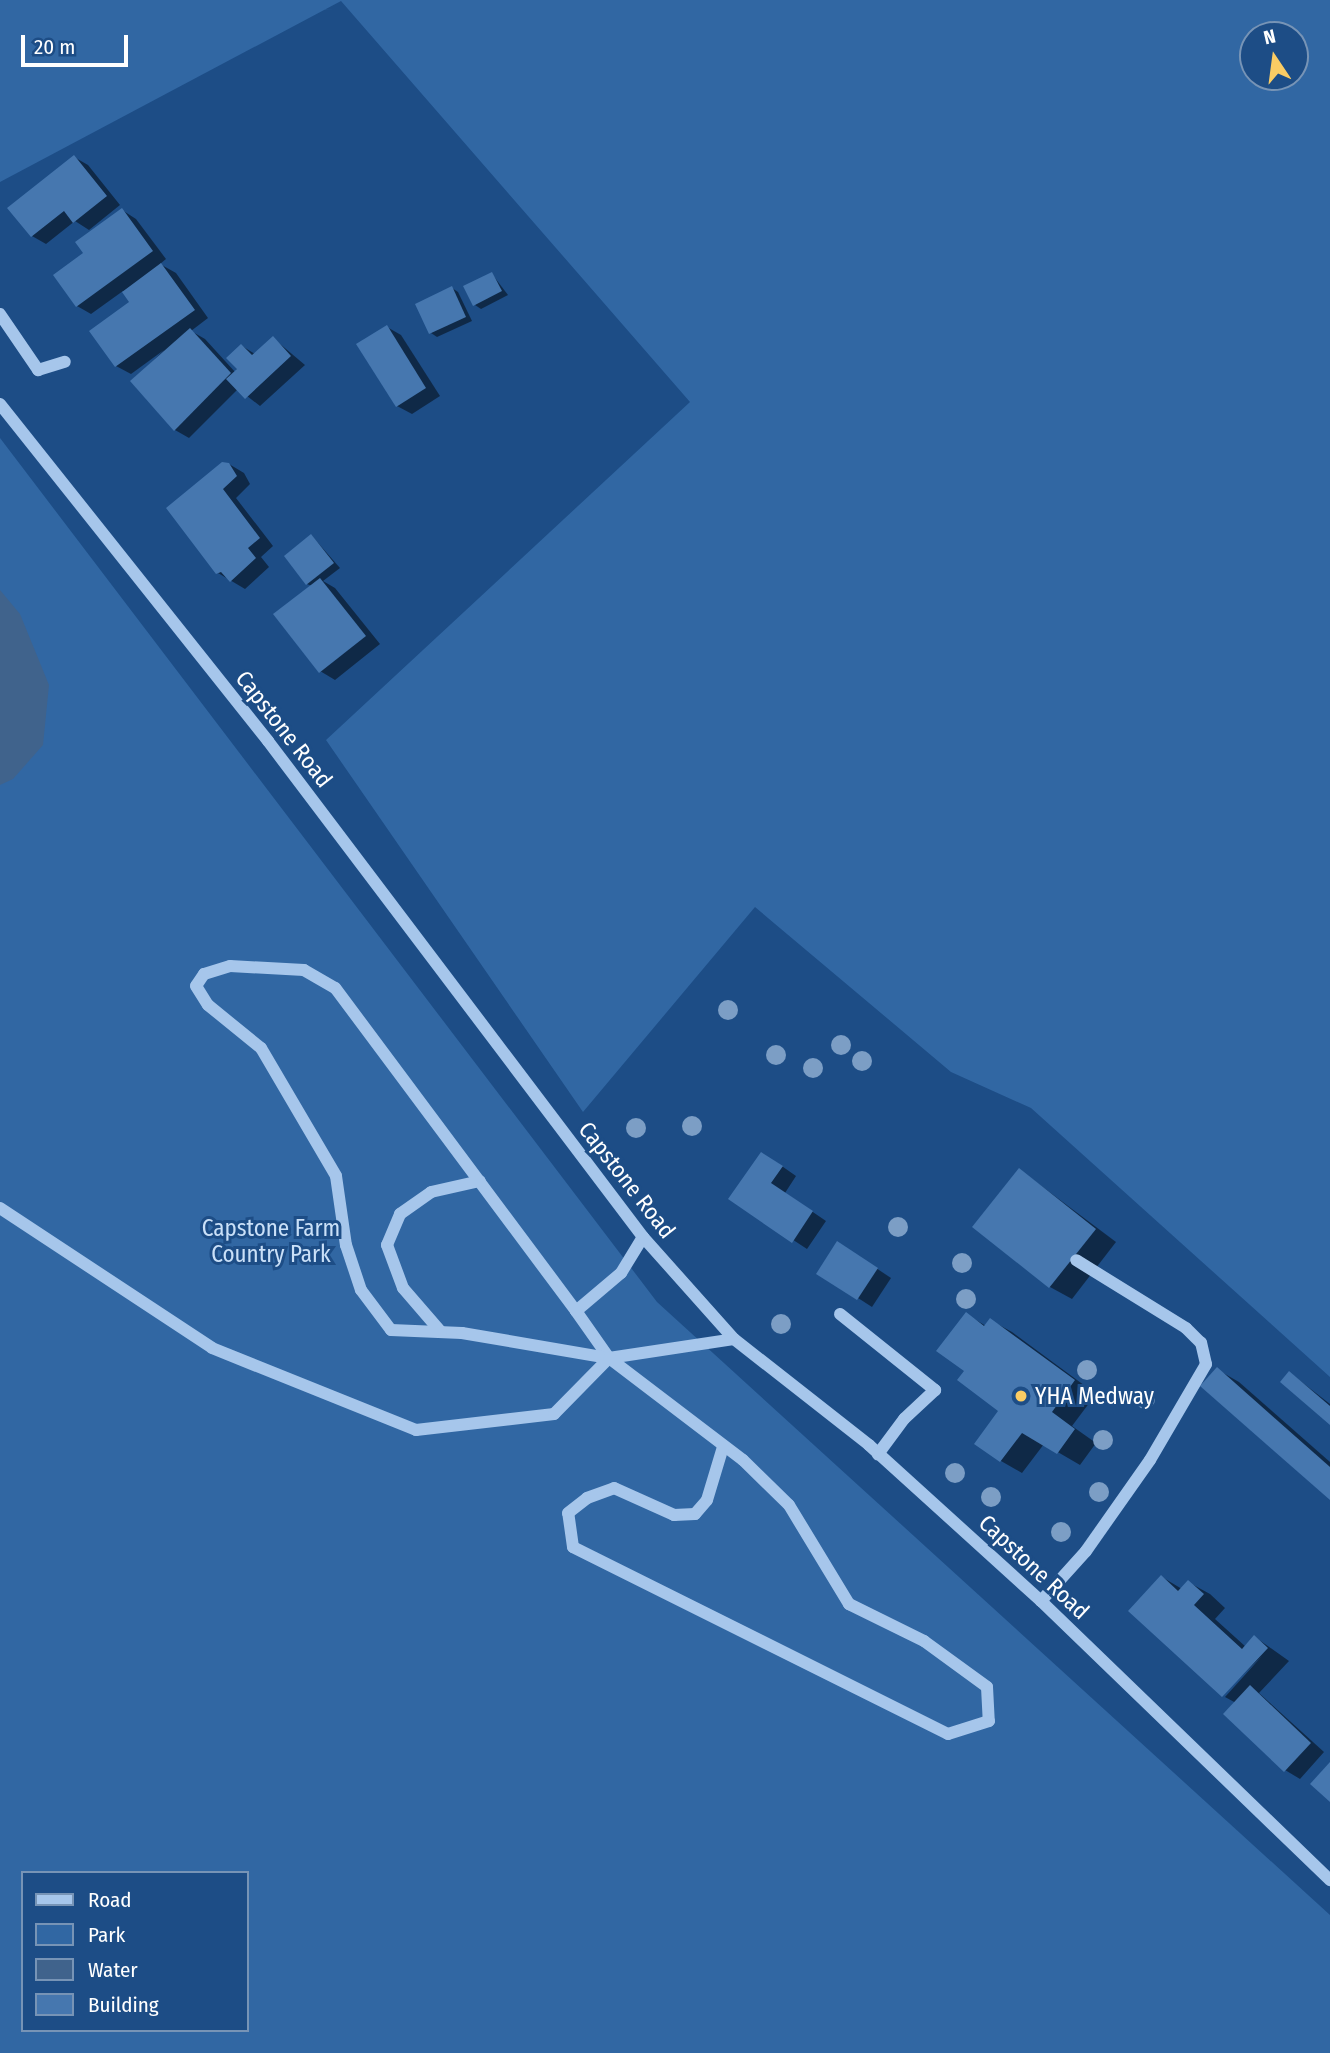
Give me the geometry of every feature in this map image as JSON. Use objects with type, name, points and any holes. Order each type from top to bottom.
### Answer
[{"type":"street","points":[[0,314],[38,370],[65,362]]},
{"type":"street","name":"Capstone Road","points":[[0,404],[268,741],[643,1237],[734,1339],[878,1454],[1041,1601],[1330,1880]]},
{"type":"street","points":[[723,1447],[707,1500],[695,1514],[674,1515],[614,1488],[587,1497],[568,1513],[573,1547],[948,1734],[989,1721],[987,1687],[924,1641],[849,1604],[789,1505],[723,1447],[608,1358],[576,1311],[335,988],[304,970],[230,966],[204,974],[196,986],[208,1005],[261,1048],[336,1177],[346,1245],[361,1290],[391,1330],[441,1332],[608,1358],[734,1339]]},
{"type":"street","points":[[441,1332],[403,1288],[387,1245],[400,1214],[431,1192],[480,1181]]},
{"type":"street","points":[[0,1208],[212,1348],[416,1430],[554,1414],[608,1358]]},
{"type":"street","points":[[576,1311],[621,1273],[643,1237]]},
{"type":"street","points":[[1041,1601],[1086,1551],[1150,1460],[1206,1364],[1201,1343],[1185,1328],[1076,1260]]},
{"type":"street","points":[[840,1314],[935,1390],[904,1419],[878,1454]]},
{"type":"green space","points":[[0,0],[1330,0],[1330,1377],[1031,1108],[951,1072],[755,907],[583,1112],[326,740],[690,402],[341,1],[0,182]]},
{"type":"green space","name":"Capstone Farm Country Park","points":[[0,438],[657,1302],[1330,1915],[1330,2053],[0,2053]]},
{"type":"water","points":[[0,590],[20,614],[49,685],[43,745],[13,779],[0,785]]},
{"type":"building","points":[[74,155],[107,196],[73,223],[64,211],[31,237],[7,208]]},
{"type":"building","points":[[122,208],[153,251],[76,307],[53,275],[83,253],[75,242]]},
{"type":"building","points":[[161,263],[195,310],[115,367],[89,331],[129,302],[122,292]]},
{"type":"building","points":[[492,272],[502,291],[473,306],[463,286]]},
{"type":"building","points":[[452,286],[466,317],[429,334],[415,304]]},
{"type":"building","points":[[387,325],[426,388],[396,407],[356,344]]},
{"type":"building","points":[[190,328],[231,373],[174,431],[130,381]]},
{"type":"building","points":[[273,336],[291,356],[245,399],[226,379],[237,369],[226,358],[241,344],[252,355]]},
{"type":"building","points":[[222,462],[229,463],[237,476],[223,489],[260,538],[248,548],[256,558],[230,582],[221,572],[216,574],[166,508]]},
{"type":"building","points":[[311,534],[334,563],[306,585],[284,556]]},
{"type":"building","points":[[320,578],[366,636],[319,673],[273,614]]},
{"type":"building","points":[[761,1152],[783,1166],[771,1183],[813,1211],[792,1243],[728,1199]]},
{"type":"building","points":[[1019,1168],[1096,1229],[1049,1288],[972,1227]]},
{"type":"building","points":[[837,1241],[878,1268],[857,1300],[816,1274]]},
{"type":"building","name":"YHA Medway","points":[[966,1312],[984,1326],[990,1318],[1075,1380],[1052,1412],[1075,1429],[1057,1454],[1022,1433],[1000,1462],[974,1444],[998,1411],[957,1380],[964,1371],[936,1351]]},
{"type":"building","points":[[1217,1367],[1330,1467],[1330,1500],[1200,1386]]},
{"type":"building","points":[[1289,1371],[1330,1406],[1330,1425],[1280,1382]]},
{"type":"building","points":[[1161,1575],[1178,1591],[1188,1580],[1204,1594],[1194,1605],[1242,1649],[1254,1635],[1268,1648],[1222,1697],[1128,1611]]},
{"type":"building","points":[[1250,1685],[1311,1743],[1284,1772],[1223,1714]]},
{"type":"building","points":[[1330,1762],[1330,1802],[1310,1784]]},
{"type":"place","name":"YHA Medway","points":[[1021,1396]]}]
